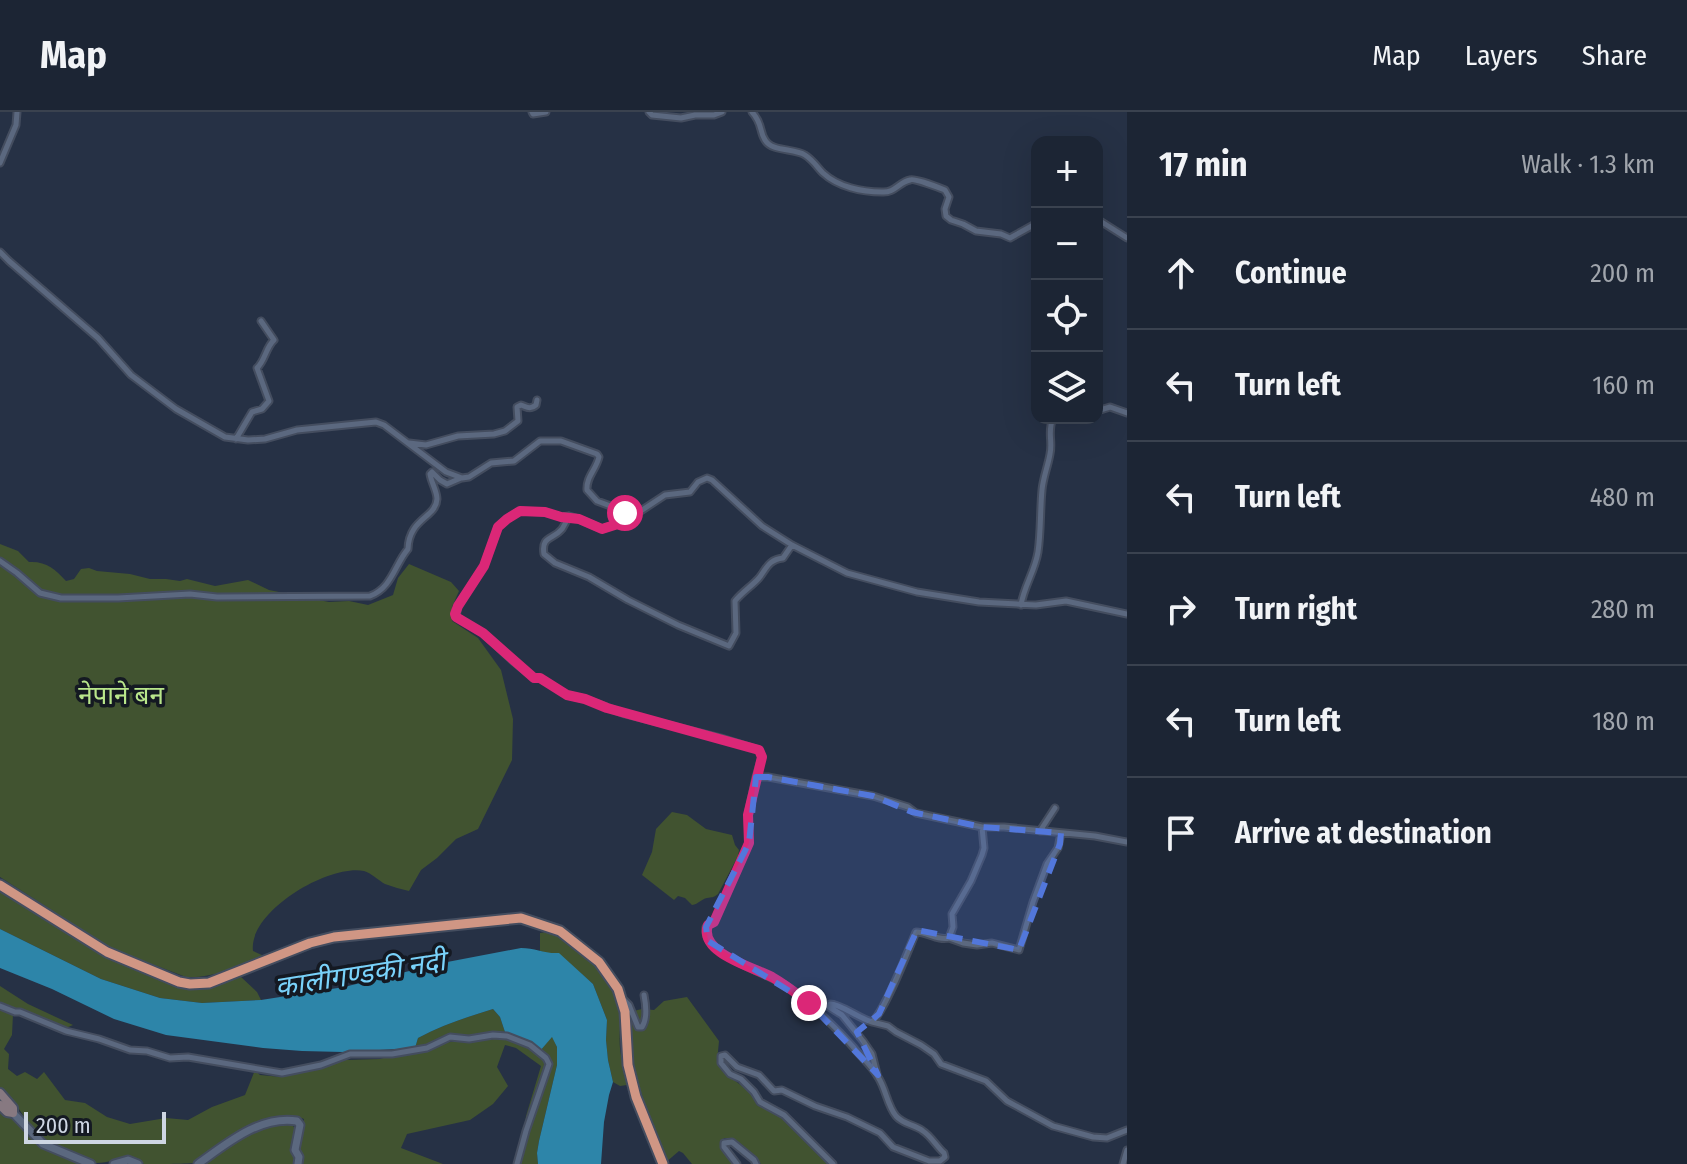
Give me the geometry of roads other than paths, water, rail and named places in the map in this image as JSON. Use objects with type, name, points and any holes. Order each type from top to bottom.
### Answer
[{"type":"highway","points":[[0,885],[107,952],[190,984],[209,983],[323,939],[521,918],[560,931],[599,962],[618,989],[625,1012],[628,1065],[636,1097],[663,1164]]},
{"type":"main road","points":[[0,1093],[13,1108],[13,1113],[0,1105]]},
{"type":"street","points":[[0,163],[16,125],[17,112]]},
{"type":"street","points":[[532,112],[537,115],[546,112]]},
{"type":"street","points":[[649,112],[660,117],[681,118],[722,112]]},
{"type":"street","points":[[752,112],[759,120],[763,137],[769,145],[805,155],[828,177],[850,188],[883,193],[895,190],[907,180],[917,179],[945,190],[949,197],[946,216],[976,231],[1010,238],[1031,226]]},
{"type":"street","points":[[1103,223],[1127,238]]},
{"type":"street","points":[[0,252],[98,338],[131,375],[176,409],[225,437],[265,439],[297,430],[376,422],[446,472],[462,478]]},
{"type":"street","points":[[236,439],[252,412],[262,409],[269,401],[257,368],[274,340],[261,321]]},
{"type":"street","points":[[409,443],[426,445],[458,436],[505,431],[518,421],[517,407],[534,407],[537,400]]},
{"type":"street","points":[[1103,409],[1110,407],[1127,413]]},
{"type":"street","points":[[1021,605],[1023,590],[1038,554],[1042,491],[1051,452],[1051,424]]},
{"type":"street","points":[[0,561],[40,593],[61,598],[190,594],[217,597],[370,596],[377,594],[395,574],[408,549],[411,532],[434,506],[437,499],[432,472],[447,484],[469,477],[491,463],[514,461],[540,441],[561,441],[597,454],[599,457],[588,477],[587,490],[597,501],[633,515]]},
{"type":"street","points":[[833,1164],[784,1115],[760,1102],[741,1079],[730,1074],[721,1063],[721,1056],[725,1055],[737,1067],[759,1075],[774,1091],[782,1090],[880,1133],[893,1147],[929,1161],[935,1162],[945,1157],[922,1130],[905,1124],[896,1116],[878,1075],[840,1031],[786,985],[728,957],[708,941],[706,927],[714,922],[749,843],[748,815],[762,757],[759,750],[567,695],[540,678],[534,678],[483,633],[456,617],[458,606],[484,566],[498,527],[520,511],[569,516],[602,529],[624,522],[665,495],[690,492],[698,482],[707,478],[762,526],[847,573],[903,588],[979,602],[1036,605],[1066,601],[1127,614]]},
{"type":"street","points":[[569,516],[542,550],[555,563],[589,577],[678,625],[729,646],[736,633],[735,601],[774,558],[783,558],[792,545]]},
{"type":"street","points":[[756,777],[873,796],[908,807],[916,813],[982,827],[1095,836],[1127,842]]},
{"type":"street","points":[[1040,831],[1055,808]]},
{"type":"street","points":[[949,938],[953,927],[952,914],[982,855],[982,827]]},
{"type":"street","points":[[872,1022],[884,1005],[916,932],[941,939],[977,945],[992,943],[1019,950],[1033,902],[1047,864],[1058,848],[1061,833]]},
{"type":"street","points":[[618,989],[638,1027],[645,1022],[644,995]]},
{"type":"street","points":[[878,1075],[872,1054],[842,1015],[829,1007],[830,1004],[835,1003],[855,1015],[888,1026],[934,1054],[941,1064],[986,1081],[1007,1101],[1053,1126],[1107,1138],[1127,1130]]},
{"type":"street","points":[[0,1006],[66,1031],[130,1050],[282,1073],[321,1065],[350,1054],[392,1054],[419,1049],[450,1037],[507,1036],[535,1048],[549,1064],[517,1164]]},
{"type":"street","points":[[13,1113],[43,1144],[91,1164]]},
{"type":"street","points":[[198,1164],[265,1122],[293,1120],[300,1125],[295,1150],[299,1157],[298,1164]]},
{"type":"street","points":[[737,1164],[724,1147],[727,1141],[736,1145],[756,1164]]},
{"type":"street","points":[[1123,1164],[1127,1150]]},
{"type":"street","points":[[114,1164],[128,1160],[138,1164]]},
{"type":"water","points":[[0,929],[101,979],[160,998],[202,1003],[261,1000],[344,987],[521,948],[559,953],[593,984],[607,1020],[606,1040],[613,1082],[604,1122],[601,1164],[538,1164],[539,1141],[557,1065],[557,1047],[552,1037],[540,1051],[528,1040],[505,1032],[500,1017],[493,1009],[427,1033],[418,1038],[415,1048],[302,1051],[166,1035],[114,1019],[0,968]]},
{"type":"park label","name":"नेपाने बन","points":[[121,695]]},
{"type":"water label","name":"कालीगण्डकी नदी","points":[[360,974]]}]
